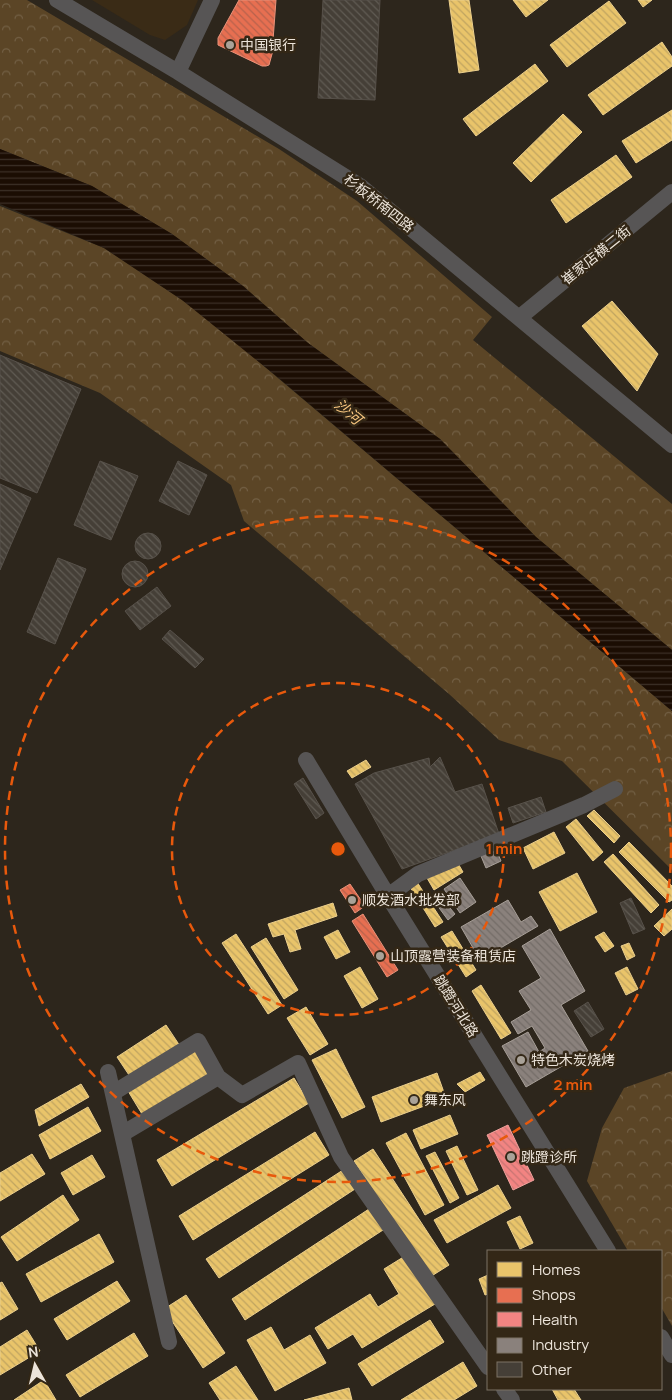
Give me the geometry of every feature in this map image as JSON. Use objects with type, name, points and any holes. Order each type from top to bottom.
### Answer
[{"type":"street","name":"杉板桥南四路","points":[[58,0],[178,72],[360,186],[672,445]]},
{"type":"street","points":[[178,72],[212,0]]},
{"type":"street","name":"崔家店横二街","points":[[520,317],[672,192]]},
{"type":"street","name":"跳蹬河北路","points":[[306,760],[607,1250]]},
{"type":"street","points":[[388,896],[418,874],[584,805],[615,789]]},
{"type":"street","points":[[113,1093],[198,1041],[218,1077],[242,1095],[298,1063],[341,1157],[487,1367]]},
{"type":"street","points":[[108,1072],[169,1342]]},
{"type":"street","points":[[122,1134],[218,1077]]},
{"type":"street","points":[[662,1339],[672,1355]]},
{"type":"shaded area","points":[[92,0],[198,0],[187,25],[165,40],[150,35]]},
{"type":"green space","points":[[0,0],[27,0],[279,149],[357,201],[492,317],[473,340],[672,504],[672,650],[536,537],[440,439],[308,343],[243,286],[172,234],[92,186],[0,149]]},
{"type":"green space","points":[[0,206],[104,248],[213,323],[672,711],[672,870],[562,761],[499,740],[449,694],[244,521],[231,485],[100,393],[0,351]]},
{"type":"green space","points":[[672,1071],[672,1326],[662,1309],[662,1250],[627,1250],[587,1181],[602,1128],[624,1088]]},
{"type":"water","name":"沙河","points":[[0,149],[92,186],[172,234],[243,286],[308,343],[440,439],[536,537],[672,650],[672,711],[275,375],[182,300],[104,248],[0,204]]},
{"type":"building: Homes","points":[[449,0],[469,0],[479,70],[459,73]]},
{"type":"building: Homes","points":[[513,0],[548,0],[526,17]]},
{"type":"building: Homes","points":[[638,0],[652,0],[643,7]]},
{"type":"building: Homes","points":[[609,1],[626,23],[567,67],[550,45]]},
{"type":"building: Homes","points":[[662,42],[672,57],[672,66],[603,115],[588,95]]},
{"type":"building: Homes","points":[[535,64],[548,81],[476,136],[463,119]]},
{"type":"building: Homes","points":[[672,110],[672,140],[636,163],[622,141]]},
{"type":"building: Homes","points":[[563,114],[582,132],[531,182],[513,163]]},
{"type":"building: Homes","points":[[616,155],[632,177],[566,223],[551,200]]},
{"type":"building: Homes","points":[[612,301],[658,354],[637,391],[582,326]]},
{"type":"building: Homes","points":[[366,760],[371,767],[352,778],[347,771]]},
{"type":"building: Homes","points":[[594,810],[620,836],[614,843],[587,816]]},
{"type":"building: Homes","points":[[576,819],[603,852],[593,861],[566,827]]},
{"type":"building: Homes","points":[[554,832],[565,853],[533,869],[523,848]]},
{"type":"building: Homes","points":[[629,842],[672,886],[672,900],[669,902],[619,852]]},
{"type":"building: Homes","points":[[613,854],[659,905],[651,913],[604,862]]},
{"type":"building: Homes","points":[[456,860],[463,872],[434,890],[427,878]]},
{"type":"building: Homes","points":[[577,873],[597,912],[560,931],[539,892]]},
{"type":"building: Homes","points":[[417,882],[443,922],[435,927],[410,887]]},
{"type":"building: Homes","points":[[333,903],[337,916],[295,930],[301,949],[290,952],[284,934],[273,937],[268,924]]},
{"type":"building: Homes","points":[[672,909],[672,929],[664,936],[654,926]]},
{"type":"building: Homes","points":[[338,930],[350,952],[336,959],[324,937]]},
{"type":"building: Homes","points":[[452,931],[476,970],[466,977],[441,937]]},
{"type":"building: Homes","points":[[604,932],[614,946],[605,952],[595,937]]},
{"type":"building: Homes","points":[[236,934],[282,1005],[268,1014],[222,943]]},
{"type":"building: Homes","points":[[266,938],[298,990],[284,999],[251,947]]},
{"type":"building: Homes","points":[[629,943],[635,956],[627,960],[621,946]]},
{"type":"building: Homes","points":[[360,967],[378,999],[362,1008],[344,976]]},
{"type":"building: Homes","points":[[627,967],[638,989],[626,995],[615,973]]},
{"type":"building: Homes","points":[[481,985],[511,1033],[501,1039],[472,991]]},
{"type":"building: Homes","points":[[306,1007],[328,1044],[310,1055],[287,1018]]},
{"type":"building: Homes","points":[[166,1025],[180,1046],[131,1078],[117,1057]]},
{"type":"building: Homes","points":[[336,1049],[365,1107],[342,1118],[312,1060]]},
{"type":"building: Homes","points":[[196,1050],[210,1073],[142,1114],[128,1091]]},
{"type":"building: Homes","points":[[480,1072],[485,1080],[465,1092],[457,1084]]},
{"type":"building: Homes","points":[[437,1073],[446,1098],[381,1122],[372,1097]]},
{"type":"building: Homes","points":[[294,1078],[309,1103],[172,1186],[157,1160]]},
{"type":"building: Homes","points":[[81,1084],[89,1097],[39,1126],[35,1110]]},
{"type":"building: Homes","points":[[88,1107],[101,1131],[50,1159],[39,1135]]},
{"type":"building: Homes","points":[[450,1115],[458,1134],[421,1149],[413,1130]]},
{"type":"building: Homes","points":[[315,1132],[329,1155],[193,1240],[179,1216]]},
{"type":"building: Homes","points":[[406,1133],[444,1205],[425,1215],[386,1143]]},
{"type":"building: Homes","points":[[457,1146],[478,1190],[467,1195],[446,1151]]},
{"type":"building: Homes","points":[[373,1149],[449,1265],[430,1277],[354,1161]]},
{"type":"building: Homes","points":[[435,1152],[459,1198],[450,1203],[426,1156]]},
{"type":"building: Homes","points":[[32,1154],[45,1174],[0,1201],[0,1173]]},
{"type":"building: Homes","points":[[92,1155],[105,1177],[73,1195],[61,1173]]},
{"type":"building: Homes","points":[[343,1170],[355,1189],[219,1278],[206,1259]]},
{"type":"building: Homes","points":[[498,1185],[511,1208],[447,1243],[434,1220]]},
{"type":"building: Homes","points":[[63,1195],[79,1220],[17,1261],[1,1237]]},
{"type":"building: Homes","points":[[369,1209],[383,1230],[245,1320],[232,1299]]},
{"type":"building: Homes","points":[[520,1216],[533,1243],[520,1249],[507,1222]]},
{"type":"building: Homes","points":[[99,1234],[114,1262],[41,1302],[26,1274]]},
{"type":"building: Homes","points":[[405,1256],[435,1304],[362,1348],[353,1334],[328,1349],[315,1328],[370,1294],[378,1307],[399,1294],[384,1269]]},
{"type":"building: Homes","points":[[487,1275],[487,1294],[485,1295],[479,1279]]},
{"type":"building: Homes","points":[[117,1281],[130,1301],[67,1340],[54,1319]]},
{"type":"building: Homes","points":[[2,1282],[18,1309],[0,1320],[0,1283]]},
{"type":"building: Homes","points":[[186,1295],[225,1353],[203,1368],[164,1309]]},
{"type":"building: Homes","points":[[430,1320],[444,1342],[372,1386],[358,1364]]},
{"type":"building: Homes","points":[[271,1327],[284,1350],[310,1335],[326,1363],[275,1391],[247,1340]]},
{"type":"building: Homes","points":[[27,1330],[40,1351],[0,1375],[0,1347]]},
{"type":"building: Homes","points":[[134,1333],[148,1356],[80,1397],[66,1375]]},
{"type":"building: Homes","points":[[463,1362],[477,1386],[454,1400],[401,1400]]},
{"type":"building: Homes","points":[[236,1366],[258,1400],[220,1400],[209,1383]]},
{"type":"building: Homes","points":[[44,1380],[56,1400],[14,1400]]},
{"type":"building: Homes","points":[[349,1388],[352,1400],[304,1400]]},
{"type":"building: Homes","points":[[553,1390],[575,1390],[581,1400],[558,1400]]},
{"type":"building: Shops","points":[[239,0],[276,0],[272,54],[269,65],[262,66],[218,45],[218,38]]},
{"type":"building: Shops","points":[[350,884],[365,906],[355,913],[340,890]]},
{"type":"building: Shops","points":[[363,914],[398,970],[387,977],[352,921]]},
{"type":"building: Health","name":"跳蹬诊所","points":[[508,1125],[534,1180],[513,1190],[487,1135]]},
{"type":"building: Industry","points":[[496,849],[501,861],[486,868],[481,856]]},
{"type":"building: Industry","points":[[460,878],[476,902],[460,913],[444,889]]},
{"type":"building: Industry","points":[[440,896],[455,914],[448,920],[434,901]]},
{"type":"building: Industry","points":[[508,900],[521,922],[531,916],[538,926],[480,960],[461,927]]},
{"type":"building: Industry","points":[[550,929],[585,991],[561,1005],[588,1051],[526,1087],[502,1046],[528,1032],[539,1052],[545,1048],[532,1026],[518,1034],[511,1022],[531,1010],[519,991],[541,978],[522,946]]},
{"type":"building: Other","points":[[323,0],[380,0],[375,100],[318,98]]},
{"type":"building: Other","points":[[0,355],[81,389],[37,493],[0,478]]},
{"type":"building: Other","points":[[100,461],[138,476],[111,540],[74,525]]},
{"type":"building: Other","points":[[178,461],[207,475],[189,515],[159,501]]},
{"type":"building: Other","points":[[0,484],[31,498],[0,570]]},
{"type":"building: Other","points":[[148,533],[157,537],[161,546],[157,555],[148,559],[139,555],[135,546],[139,537]]},
{"type":"building: Other","points":[[58,558],[86,569],[55,644],[27,632]]},
{"type":"building: Other","points":[[135,561],[144,565],[148,574],[144,583],[135,587],[126,583],[122,574],[126,565]]},
{"type":"building: Other","points":[[157,587],[171,606],[140,630],[125,611]]},
{"type":"building: Other","points":[[170,630],[204,659],[195,668],[162,639]]},
{"type":"building: Other","points":[[440,757],[455,792],[482,784],[499,834],[402,869],[355,784],[374,773],[429,758],[430,767]]},
{"type":"building: Other","points":[[303,778],[324,813],[316,819],[294,784]]},
{"type":"building: Other","points":[[541,797],[546,812],[513,823],[508,808]]},
{"type":"building: Other","points":[[631,898],[645,929],[633,934],[620,903]]},
{"type":"building: Other","points":[[588,1002],[604,1029],[591,1037],[574,1011]]},
{"type":"place","name":"中国银行","points":[[230,45]]},
{"type":"place","name":"顺发酒水批发部","points":[[352,900]]},
{"type":"place","name":"山顶露营装备租赁店","points":[[380,956]]},
{"type":"place","name":"特色木炭烧烤","points":[[521,1060]]},
{"type":"place","name":"舞东风","points":[[414,1100]]},
{"type":"place","name":"跳蹬诊所","points":[[511,1157]]}]
